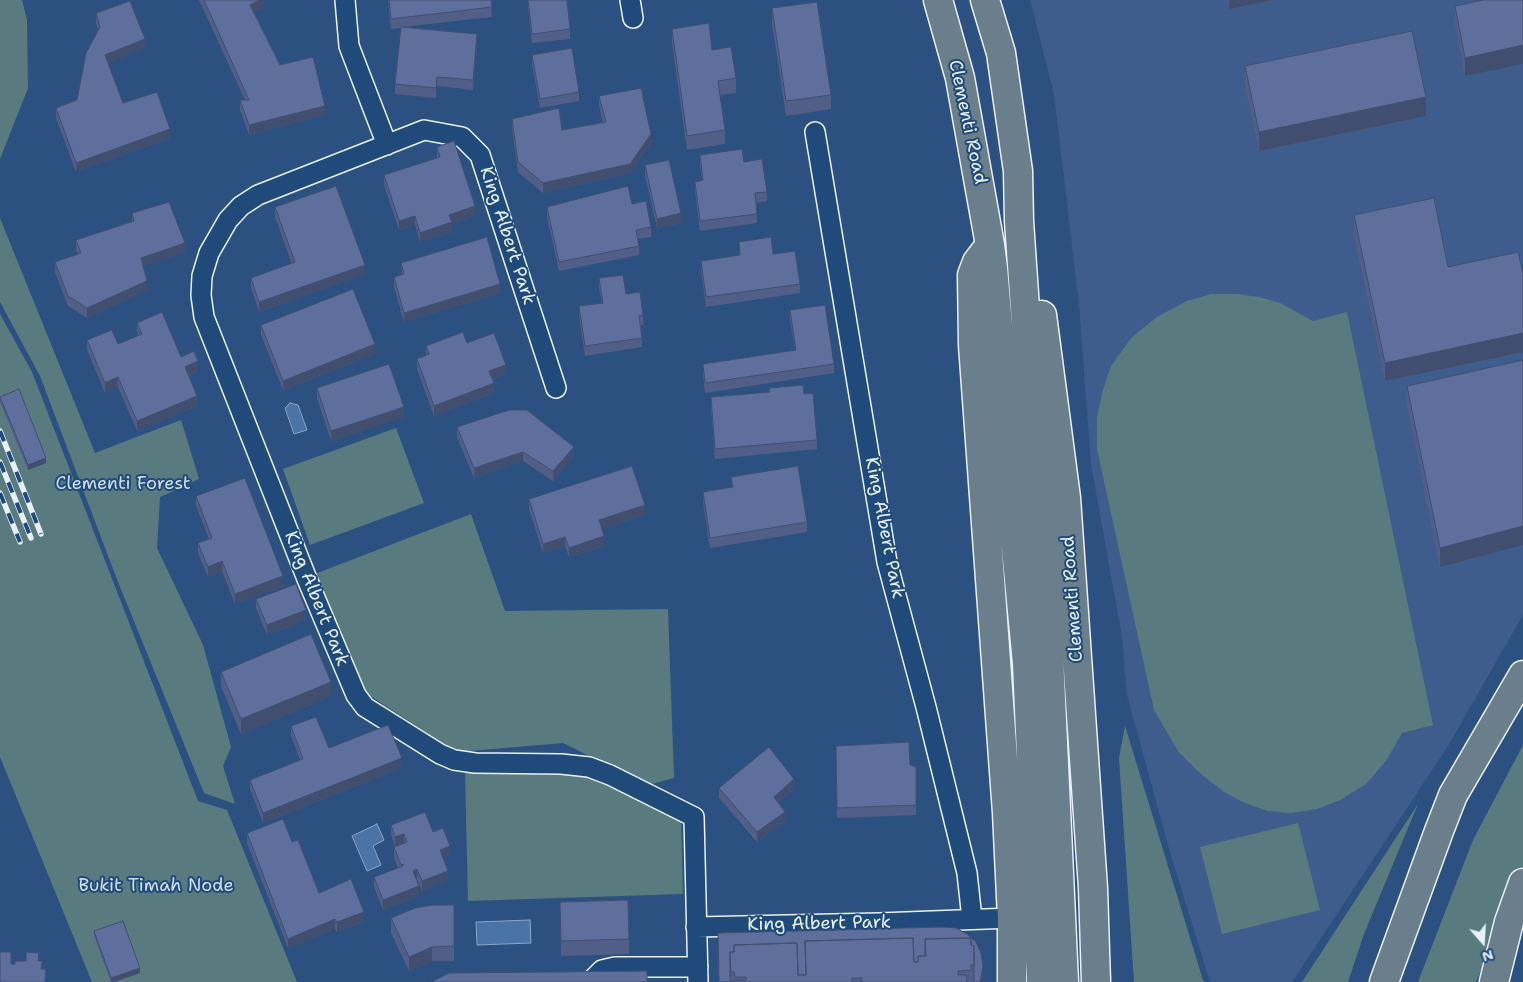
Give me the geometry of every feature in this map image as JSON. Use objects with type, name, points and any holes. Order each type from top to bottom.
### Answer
[{"type":"main road","name":"Clementi Road","points":[[938,0],[960,78],[990,245],[1001,358],[1008,466],[1038,659],[1064,982]]},
{"type":"main road","name":"Clementi Road","points":[[985,0],[1000,53],[1018,171],[1019,221],[1037,502],[1041,982]]},
{"type":"main road","name":"Clementi Road","points":[[1019,221],[1029,234],[1033,246],[1066,498],[1093,888],[1093,974]]},
{"type":"main road","points":[[990,245],[977,262],[972,275],[973,345],[1007,813],[1012,918],[1012,982]]},
{"type":"main road","points":[[1384,982],[1453,795],[1523,675]]},
{"type":"main road","points":[[1494,982],[1509,922],[1523,883]]},
{"type":"street","points":[[345,0],[350,46],[387,145]]},
{"type":"street","name":"King Albert Park","points":[[556,388],[480,155],[462,137],[424,130],[258,195],[241,206],[228,220],[209,253],[202,276],[201,295],[204,317],[307,579],[356,695],[365,707],[432,749],[454,760],[475,763],[561,764],[589,767],[610,775],[694,817],[698,975]]},
{"type":"street","name":"King Albert Park","points":[[815,132],[887,562],[926,707],[967,873],[972,919]]},
{"type":"street","name":"King Albert Park","points":[[696,927],[1012,918]]},
{"type":"street","points":[[592,980],[602,970],[615,967],[698,975]]},
{"type":"shaded area","points":[[1030,0],[1523,0],[1523,615],[1448,746],[1292,982],[1212,982],[1209,979],[1168,845],[1127,695],[1122,637],[1091,464],[1079,304],[1054,94]]},
{"type":"shaded area","points":[[290,403],[298,405],[307,430],[294,434],[285,408]]},
{"type":"shaded area","points":[[377,824],[384,840],[373,846],[381,865],[367,871],[352,836]]},
{"type":"shaded area","points":[[530,920],[531,943],[477,945],[476,922]]},
{"type":"green space","points":[[0,0],[22,0],[27,20],[28,88],[0,159]]},
{"type":"green space","name":"Clementi Forest","points":[[0,218],[95,453],[181,420],[199,479],[160,497],[157,548],[203,645],[231,747],[223,766],[235,804],[204,793],[118,582],[40,376],[0,302]]},
{"type":"green space","points":[[1211,294],[1236,294],[1259,297],[1280,303],[1313,321],[1347,312],[1433,725],[1402,733],[1386,761],[1366,784],[1340,800],[1317,809],[1291,813],[1267,811],[1243,802],[1224,792],[1201,774],[1178,751],[1154,710],[1097,449],[1097,417],[1103,390],[1111,366],[1132,337],[1157,317],[1187,301]]},
{"type":"green space","name":"Bukit Timah Node","points":[[0,314],[32,372],[198,801],[227,810],[297,982],[92,982],[0,757]]},
{"type":"green space","points":[[396,428],[424,503],[310,545],[283,469]]},
{"type":"green space","points":[[471,514],[505,611],[668,609],[674,778],[648,785],[563,743],[457,752],[364,692],[312,575]]},
{"type":"green space","points":[[1125,726],[1205,982],[1134,982],[1119,758]]},
{"type":"green space","points":[[1523,745],[1523,875],[1476,982],[1418,982],[1473,840]]},
{"type":"green space","points":[[465,772],[586,774],[681,821],[683,894],[468,901]]},
{"type":"green space","points":[[1418,804],[1364,934],[1348,982],[1302,982]]},
{"type":"green space","points":[[1298,823],[1320,910],[1222,934],[1200,847]]},
{"type":"building","points":[[204,0],[259,0],[250,5],[280,65],[313,57],[325,106],[249,125],[240,100],[249,100]]},
{"type":"building","points":[[389,0],[491,0],[492,7],[391,19]]},
{"type":"building","points":[[528,0],[567,0],[570,29],[532,34]]},
{"type":"building","points":[[1483,0],[1523,0],[1523,45],[1465,58],[1455,6]]},
{"type":"building","points":[[130,1],[145,39],[105,55],[123,103],[157,92],[170,129],[76,163],[56,108],[77,100],[86,53],[100,27],[96,13]]},
{"type":"building","points":[[817,2],[831,95],[786,101],[772,8]]},
{"type":"building","points":[[709,23],[712,50],[731,47],[736,78],[718,81],[725,130],[687,136],[672,29]]},
{"type":"building","points":[[401,27],[477,34],[473,80],[437,77],[436,88],[395,84]]},
{"type":"building","points":[[1412,31],[1426,97],[1259,132],[1245,66]]},
{"type":"building","points":[[572,48],[579,92],[540,99],[532,55]]},
{"type":"building","points":[[641,88],[651,134],[630,164],[543,183],[518,162],[512,119],[559,108],[562,130],[606,122],[599,96]]},
{"type":"building","points":[[454,141],[475,206],[449,215],[452,222],[420,233],[415,216],[399,221],[384,175],[440,157],[437,147]]},
{"type":"building","points":[[742,149],[744,162],[762,159],[767,192],[755,193],[757,214],[700,221],[695,182],[703,180],[700,155]]},
{"type":"building","points":[[669,160],[681,213],[657,219],[645,165]]},
{"type":"building","points":[[336,186],[365,265],[259,302],[251,278],[295,262],[275,207]]},
{"type":"building","points":[[628,186],[632,204],[646,201],[651,227],[636,230],[639,246],[559,262],[547,207]]},
{"type":"building","points":[[1434,198],[1448,267],[1518,252],[1523,274],[1523,333],[1385,363],[1354,215]]},
{"type":"building","points":[[169,202],[185,243],[141,258],[147,281],[87,308],[68,296],[55,262],[81,253],[76,240],[134,221],[132,213]]},
{"type":"building","points":[[487,237],[500,284],[404,313],[394,277],[404,274],[401,263]]},
{"type":"building","points":[[771,237],[773,254],[795,251],[800,284],[706,297],[701,261],[740,255],[739,242]]},
{"type":"building","points":[[623,275],[626,294],[640,292],[643,315],[639,316],[642,338],[585,346],[579,306],[603,303],[599,278]]},
{"type":"building","points":[[353,289],[375,344],[283,381],[261,325]]},
{"type":"building","points":[[825,305],[834,364],[705,383],[703,364],[796,350],[790,310]]},
{"type":"building","points":[[162,312],[181,357],[194,351],[198,361],[185,367],[197,396],[137,421],[118,377],[105,383],[87,340],[112,330],[118,344],[142,334],[137,323]]},
{"type":"building","points":[[463,332],[467,343],[494,333],[506,365],[489,371],[494,383],[434,406],[417,359],[429,354],[426,346]]},
{"type":"building","points":[[1523,360],[1523,526],[1440,548],[1407,386]]},
{"type":"building","points":[[389,364],[404,407],[331,431],[317,388]]},
{"type":"building","points":[[803,385],[804,394],[813,393],[817,440],[715,449],[711,397],[770,392],[769,388]]},
{"type":"building","points":[[19,389],[46,458],[28,465],[0,397]]},
{"type":"building","points":[[509,410],[527,410],[574,447],[553,471],[523,452],[474,468],[457,427]]},
{"type":"building","points":[[632,466],[645,505],[599,520],[604,536],[569,548],[565,537],[543,544],[529,499]]},
{"type":"building","points":[[798,466],[807,522],[710,538],[703,492],[733,487],[731,477]]},
{"type":"building","points":[[245,478],[283,576],[235,594],[222,561],[208,567],[198,543],[212,538],[196,496]]},
{"type":"building","points":[[296,584],[306,610],[267,625],[256,599]]},
{"type":"building","points":[[311,634],[331,682],[241,719],[221,672]]},
{"type":"building","points":[[316,717],[329,748],[388,725],[402,758],[263,813],[250,780],[303,759],[291,726]]},
{"type":"building","points":[[909,742],[910,765],[916,767],[916,805],[837,808],[836,746]]},
{"type":"building","points":[[769,747],[794,779],[774,797],[785,812],[757,832],[719,788]]},
{"type":"building","points":[[425,812],[433,832],[443,828],[450,846],[440,850],[448,871],[422,881],[417,869],[413,871],[419,886],[383,900],[374,877],[403,866],[394,847],[407,842],[404,834],[395,837],[391,825]]},
{"type":"building","points":[[283,819],[292,842],[298,840],[319,893],[351,879],[364,912],[337,922],[335,919],[288,939],[247,833]]},
{"type":"building","points":[[628,900],[629,939],[561,941],[560,902]]},
{"type":"building","points":[[432,905],[454,905],[454,946],[432,947],[409,957],[391,918],[415,908]]},
{"type":"building","points":[[123,921],[140,968],[111,978],[94,931]]},
{"type":"building","points":[[956,928],[967,934],[976,942],[981,953],[983,966],[980,982],[974,982],[974,946],[971,945],[971,938],[925,939],[925,956],[918,956],[918,962],[914,962],[913,938],[805,941],[806,975],[798,975],[797,943],[734,945],[734,952],[730,952],[730,982],[719,982],[718,933]]},
{"type":"building","points":[[913,938],[914,962],[918,962],[918,956],[926,956],[925,939],[971,938],[971,945],[974,946],[974,965],[971,965],[971,970],[958,971],[958,975],[966,975],[967,982],[862,982],[862,978],[852,978],[852,982],[725,982],[746,980],[746,977],[735,977],[734,972],[731,972],[730,952],[734,952],[734,945],[797,943],[798,975],[806,975],[805,941]]},
{"type":"building","points":[[0,952],[11,952],[11,964],[15,964],[15,961],[26,961],[26,952],[39,953],[38,961],[42,961],[41,969],[46,969],[45,982],[0,982]]},
{"type":"building","points":[[647,971],[647,982],[431,982],[449,973]]},
{"type":"railway","points":[[0,431],[41,534]]},
{"type":"railway","points":[[0,462],[31,538]]},
{"type":"railway","points":[[0,493],[20,542]]}]
